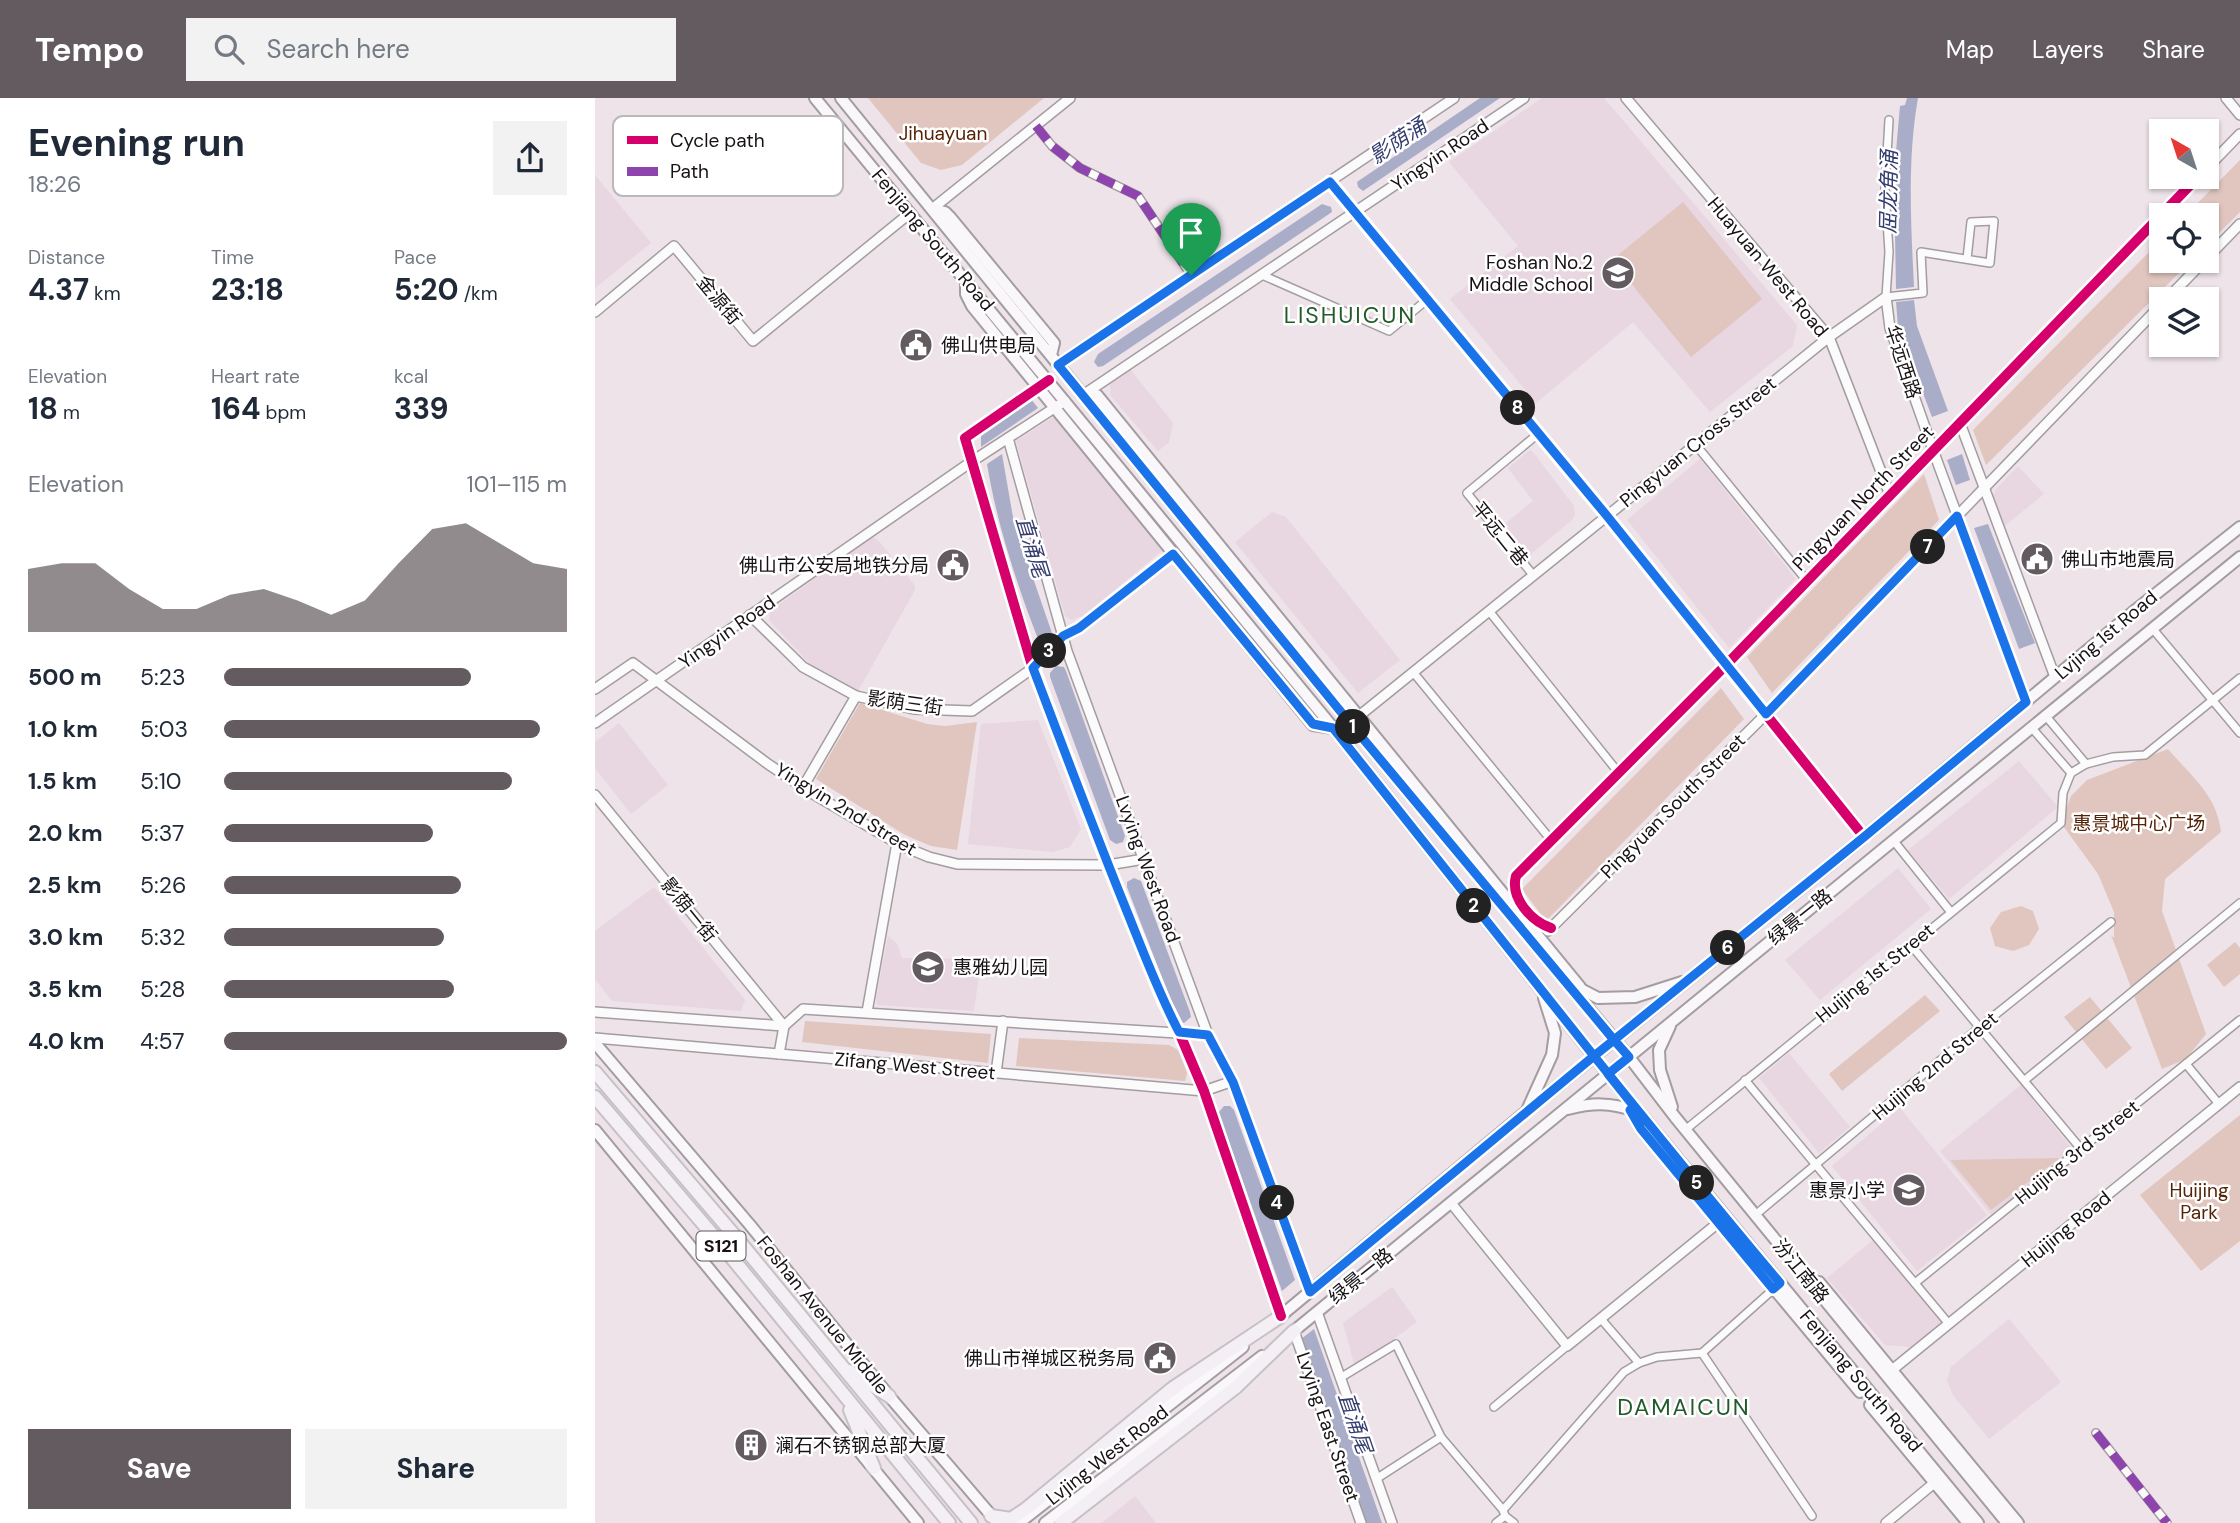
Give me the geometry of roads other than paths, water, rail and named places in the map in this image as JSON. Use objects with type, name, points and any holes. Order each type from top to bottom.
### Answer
[{"type":"highway","name":"Foshan Avenue Middle","points":[[595,1072],[734,1235],[971,1523]]},
{"type":"highway","name":"Foshan Avenue Middle","points":[[595,1097],[723,1247],[949,1523]]},
{"type":"highway","points":[[994,1519],[1011,1519],[1026,1509],[1173,1388],[1281,1315]]},
{"type":"highway","points":[[1061,1523],[1236,1387],[1294,1331]]},
{"type":"highway","points":[[840,1365],[889,1396]]},
{"type":"highway","points":[[845,1397],[874,1468]]},
{"type":"main road","name":"Fenjiang South Road","points":[[815,98],[830,116]]},
{"type":"main road","points":[[841,98],[1081,393],[1201,531],[1354,720],[1538,941],[1584,992]]},
{"type":"main road","name":"Fenjiang South Road","points":[[843,132],[1306,694],[1594,1056],[1635,1112],[1938,1480],[1978,1523]]},
{"type":"main road","points":[[966,280],[969,302],[1295,703],[1313,724],[1333,728]]},
{"type":"main road","name":"Lvjing 1st Road","points":[[1196,1386],[2240,527]]},
{"type":"main road","points":[[1173,554],[1184,545]]},
{"type":"main road","name":"绿景一路","points":[[1294,1331],[2240,557]]},
{"type":"main road","points":[[1295,703],[1306,694]]},
{"type":"main road","points":[[1354,720],[1501,890],[1528,925],[1562,978],[1598,998],[1635,997],[1689,980]]},
{"type":"main road","name":"汾江南路","points":[[1562,978],[1793,1256],[2007,1523]]},
{"type":"main road","points":[[1527,1111],[1552,1055],[1555,1033],[1542,992]]},
{"type":"main road","points":[[1671,1023],[1660,1050],[1660,1070],[1675,1117]]},
{"type":"main road","name":"Foshan Avenue Middle","points":[[595,1041],[994,1519]]},
{"type":"main road","points":[[1669,1100],[1761,1211],[1793,1256],[1892,1370],[2018,1523]]},
{"type":"main road","points":[[1565,1110],[1594,1103],[1618,1105],[1635,1112],[1641,1129],[1719,1223],[1777,1286]]},
{"type":"main road","points":[[595,1130],[919,1523]]},
{"type":"main road","name":"Lvjing West Road","points":[[1045,1523],[1294,1331]]},
{"type":"main road","name":"Lvjing West Road","points":[[1019,1523],[1196,1386]]},
{"type":"main road","points":[[1938,1480],[1968,1523]]},
{"type":"street","points":[[932,209],[1070,98]]},
{"type":"street","name":"Yingyin Road","points":[[1060,366],[1191,275],[1332,185],[1454,98]]},
{"type":"street","name":"Yingyin Road","points":[[1081,393],[1262,275],[1353,208],[1524,98]]},
{"type":"street","name":"Huayuan West Road","points":[[1626,98],[1829,337],[1890,495]]},
{"type":"street","points":[[2226,98],[2240,115]]},
{"type":"street","points":[[1889,120],[1885,189],[1889,252],[1886,297],[1923,293],[1921,252],[1967,259],[1990,262],[1994,221],[1971,222],[1967,259]]},
{"type":"street","points":[[1036,126],[1052,146],[1080,168],[1137,196],[1191,275]]},
{"type":"street","points":[[2219,156],[2240,134]]},
{"type":"street","points":[[1332,185],[1607,516],[1864,837]]},
{"type":"street","name":"Pingyuan North Street","points":[[1501,890],[1726,665],[2186,189]]},
{"type":"street","name":"金源街","points":[[595,312],[674,246],[753,341],[911,213]]},
{"type":"street","points":[[2219,246],[2240,224]]},
{"type":"street","points":[[2179,287],[2193,273]]},
{"type":"street","points":[[1262,275],[1389,331],[1428,299]]},
{"type":"street","name":"Pingyuan Cross Street","points":[[1354,720],[1829,337],[1886,297]]},
{"type":"street","name":"华远西路","points":[[1886,297],[1890,328],[2026,702]]},
{"type":"street","name":"Pingyuan South Street","points":[[1538,941],[1766,714],[2149,317]]},
{"type":"street","points":[[971,462],[965,438],[1050,381]]},
{"type":"street","name":"Yingyin Road","points":[[595,723],[1064,400]]},
{"type":"street","points":[[1960,423],[2055,677]]},
{"type":"street","name":"平远二巷","points":[[1533,575],[1467,493],[1539,433]]},
{"type":"street","name":"Lvying West Road","points":[[1008,438],[1063,636],[1208,1035],[1233,1082],[1310,1292]]},
{"type":"street","points":[[1696,444],[1807,581]]},
{"type":"street","name":"Lvying West Road","points":[[971,462],[1033,668],[1108,865],[1204,1091],[1281,1315]]},
{"type":"street","points":[[1063,636],[1079,628],[1173,554]]},
{"type":"street","points":[[1489,611],[1618,772]]},
{"type":"street","name":"影荫三街","points":[[751,615],[803,667],[856,696],[914,709],[972,711],[1033,668],[1063,636]]},
{"type":"street","points":[[2152,628],[2240,733]]},
{"type":"street","points":[[595,689],[633,663],[656,681]]},
{"type":"street","points":[[1413,673],[1551,840]]},
{"type":"street","points":[[2031,726],[2071,773],[2086,764],[2113,757],[2145,755],[2240,678]]},
{"type":"street","name":"Yingyin 2nd Street","points":[[656,681],[803,787],[897,843],[929,857],[957,864],[1108,865],[1144,859]]},
{"type":"street","points":[[803,787],[856,696]]},
{"type":"street","points":[[2045,715],[2086,764]]},
{"type":"street","name":"Huijing 1st Street","points":[[1691,1126],[2061,823],[2063,793],[2071,773]]},
{"type":"street","name":"影荫一街","points":[[595,795],[783,1026]]},
{"type":"street","points":[[1893,840],[1951,911]]},
{"type":"street","points":[[867,1012],[897,843]]},
{"type":"street","points":[[1515,876],[1518,900],[1534,919],[1551,928]]},
{"type":"street","points":[[2025,1080],[2240,902]]},
{"type":"street","name":"Huijing 2nd Street","points":[[1761,1211],[1980,1027],[2111,922]]},
{"type":"street","points":[[1910,944],[2081,1149]]},
{"type":"street","points":[[779,1054],[783,1026],[803,1009],[1208,1035]]},
{"type":"street","points":[[595,1012],[783,1026]]},
{"type":"street","name":"Huijing 3rd Street","points":[[1915,1283],[2240,1020]]},
{"type":"street","points":[[996,1073],[1003,1021]]},
{"type":"street","name":"Zifang West Street","points":[[595,1041],[1204,1091],[1233,1082]]},
{"type":"street","points":[[2186,1064],[2219,1104]]},
{"type":"street","points":[[1745,1080],[1949,1324]]},
{"type":"street","name":"Huijing Road","points":[[1892,1370],[2240,1087]]},
{"type":"street","points":[[1451,1203],[1567,1346]]},
{"type":"street","points":[[1494,1407],[1719,1223]]},
{"type":"street","points":[[1496,1523],[1624,1372],[1657,1357],[1702,1353],[1777,1286]]},
{"type":"street","name":"Lvying East Street","points":[[1317,1312],[1392,1523]]},
{"type":"street","points":[[1601,1319],[1639,1363]]},
{"type":"street","name":"Lvying East Street","points":[[1294,1331],[1361,1523]]},
{"type":"street","points":[[1340,1378],[1395,1344],[1441,1437],[1514,1523]]},
{"type":"street","points":[[1702,1353],[1812,1516]]},
{"type":"street","points":[[2096,1433],[2167,1523]]},
{"type":"street","points":[[1376,1479],[1441,1437]]},
{"type":"street","points":[[1886,1523],[1938,1480]]},
{"type":"water","points":[[1480,98],[1500,98],[1363,191],[1358,187],[1357,182]]},
{"type":"water","points":[[1907,98],[1918,98],[1911,168],[1914,287],[1896,289],[1894,174],[1900,106],[1905,105]]},
{"type":"water","points":[[1322,204],[1331,207],[1332,212],[1103,366],[1098,367],[1094,362],[1098,354]]},
{"type":"water","points":[[1914,300],[1917,326],[1948,411],[1932,417],[1898,327],[1896,302]]},
{"type":"water","points":[[1031,399],[1038,408],[981,447],[981,437],[986,428]]},
{"type":"water","points":[[1002,454],[1014,523],[1053,636],[1046,641],[1038,639],[1030,618],[996,509],[987,464]]},
{"type":"water","points":[[1962,454],[1970,480],[1956,485],[1947,460]]},
{"type":"water","points":[[1988,524],[2035,643],[2019,649],[1974,528]]},
{"type":"water","points":[[1056,666],[1064,667],[1066,671],[1125,836],[1123,842],[1116,844],[1110,840],[1050,677]]},
{"type":"water","points":[[1134,878],[1141,881],[1190,1012],[1191,1017],[1184,1023],[1179,1022],[1127,887],[1127,882]]},
{"type":"water","points":[[1224,1106],[1230,1106],[1234,1110],[1295,1280],[1282,1291],[1219,1115]]},
{"type":"water","points":[[1314,1329],[1382,1523],[1366,1523],[1301,1339]]},
{"type":"place","name":"Foshan No.2 Middle School","points":[[1618,273]]},
{"type":"place","name":"佛山供电局","points":[[916,345]]},
{"type":"place","name":"佛山市地震局","points":[[2037,559]]},
{"type":"place","name":"佛山市公安局地铁分局","points":[[953,565]]},
{"type":"place","name":"惠雅幼儿园","points":[[928,967]]},
{"type":"place","name":"惠景小学","points":[[1909,1190]]},
{"type":"place","name":"佛山市禅城区税务局","points":[[1160,1358]]},
{"type":"place","name":"澜石不锈钢总部大厦","points":[[751,1445]]},
{"type":"district","name":"LISHUICUN","points":[[1350,315]]},
{"type":"district","name":"DAMAICUN","points":[[1684,1407]]},
{"type":"park label","name":"Jihuayuan","points":[[943,133]]},
{"type":"park label","name":"惠景城中心广场","points":[[2139,823]]},
{"type":"park label","name":"Huijing Park","points":[[2199,1201]]},
{"type":"water label","name":"影荫涌","points":[[1398,141]]},
{"type":"water label","name":"屈龙角涌","points":[[1889,192]]},
{"type":"water label","name":"直涌尾","points":[[1032,547]]},
{"type":"water label","name":"直涌尾","points":[[1355,1423]]}]
